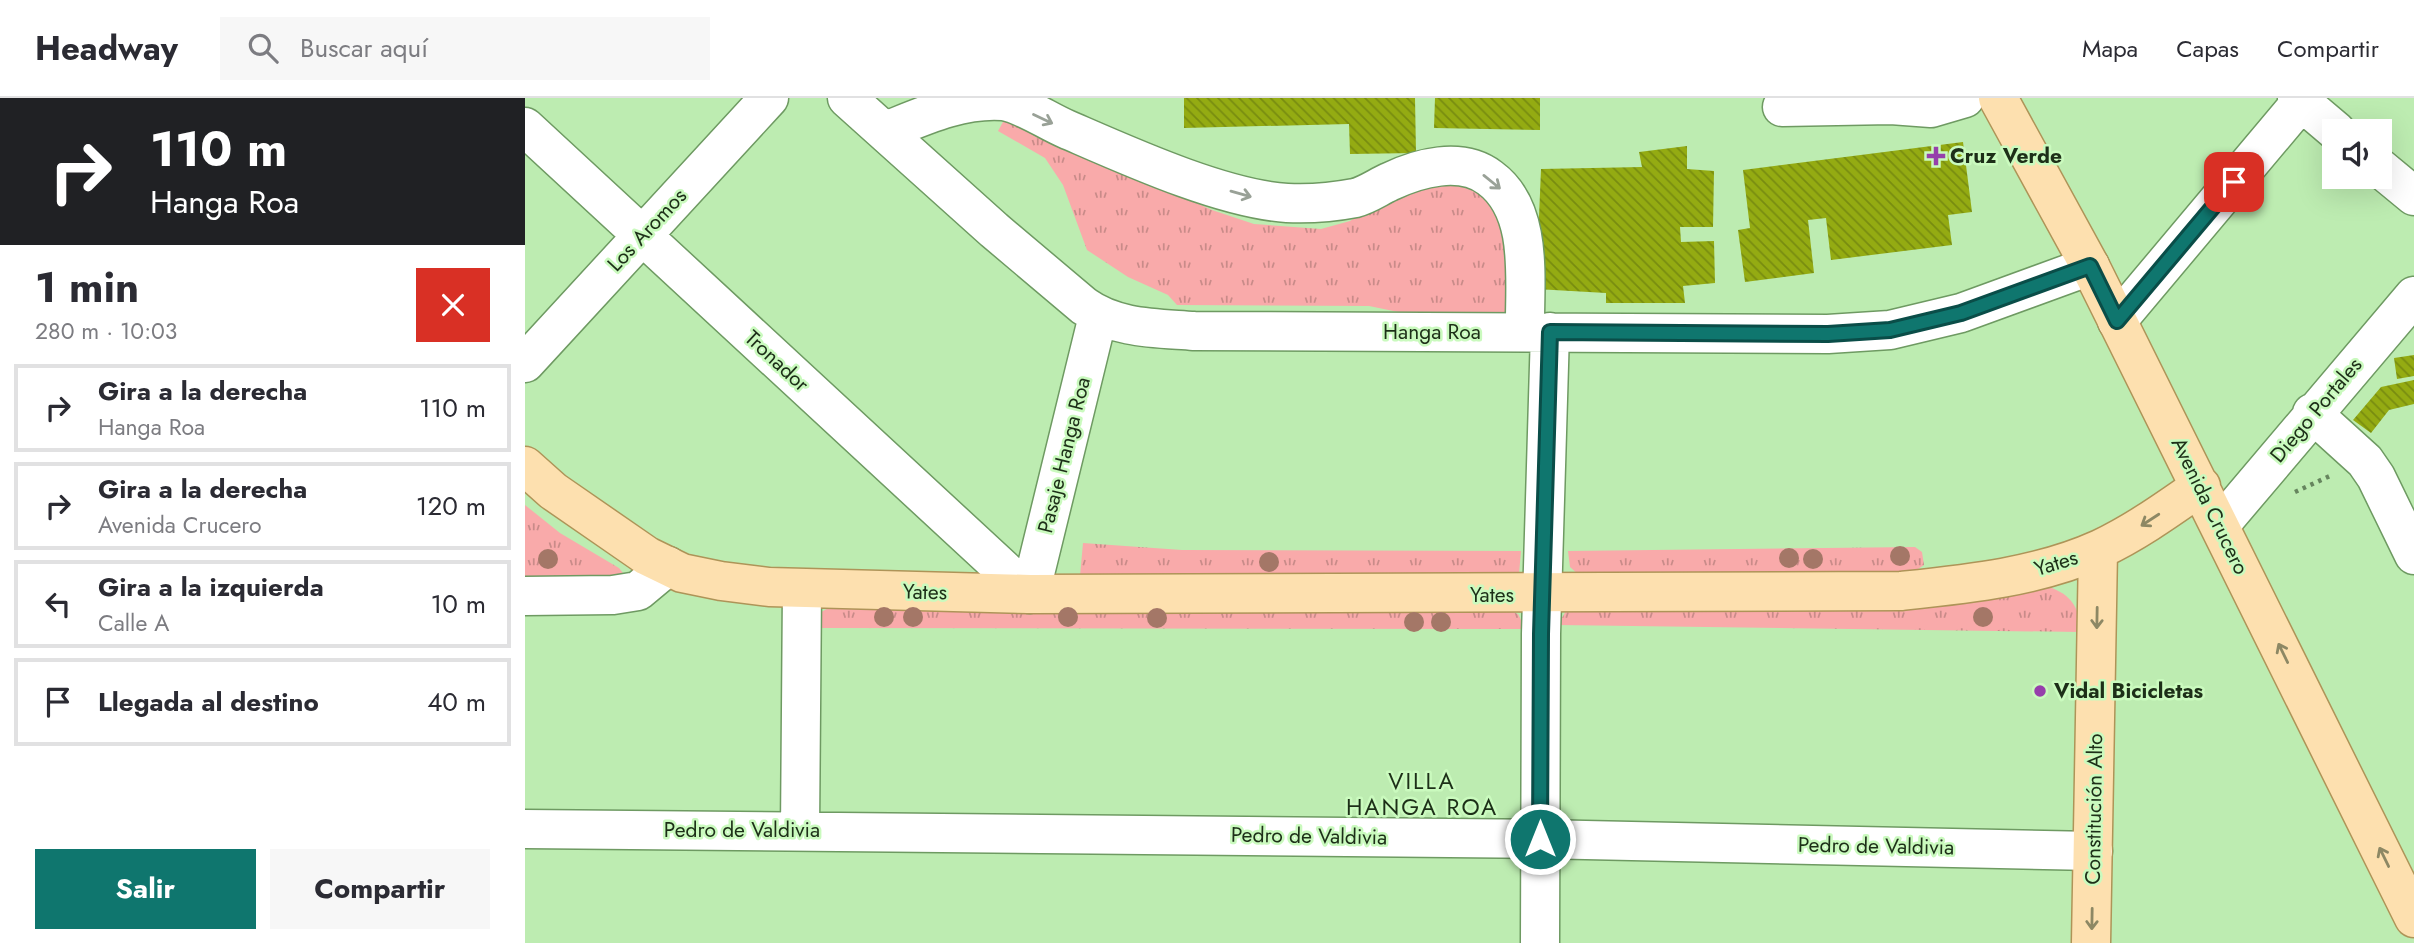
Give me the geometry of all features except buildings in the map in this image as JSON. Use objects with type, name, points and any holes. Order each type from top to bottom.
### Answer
[{"type":"main road","name":"Avenida Crucero","points":[[1998,98],[2090,266],[2414,918]]},
{"type":"main road","name":"Yates","points":[[525,466],[553,491],[608,532],[668,566],[721,581],[801,589],[1030,594],[1542,595],[1901,592],[1980,582],[2041,569],[2098,550],[2148,522],[2200,486]]},
{"type":"main road","name":"Constitución Alto","points":[[2091,943],[2098,550]]},
{"type":"street","name":"Los Aromos","points":[[525,363],[769,98]]},
{"type":"street","name":"Hanga Roa","points":[[847,98],[994,230],[1098,316],[1140,327],[1194,331],[1828,334],[1890,330],[1961,313],[2090,266]]},
{"type":"street","points":[[1782,107],[1891,105],[1931,108],[1965,98]]},
{"type":"street","points":[[2117,321],[2299,100],[2322,119]]},
{"type":"street","points":[[886,131],[933,111],[969,102],[1005,101],[1125,155],[1248,197],[1287,203],[1356,198],[1421,170],[1445,166],[1470,168],[1490,178],[1506,194],[1518,215],[1538,332],[1542,595],[1540,943]]},
{"type":"street","name":"Tronador","points":[[525,127],[1030,594]]},
{"type":"street","points":[[2392,178],[2414,196]]},
{"type":"street","name":"Diego Portales","points":[[2220,525],[2312,413],[2414,296]]},
{"type":"street","name":"Pasaje Hanga Roa","points":[[1030,594],[1098,316]]},
{"type":"street","points":[[2312,413],[2365,461],[2376,477],[2414,555]]},
{"type":"street","points":[[525,596],[614,596],[638,591],[668,566]]},
{"type":"street","points":[[800,830],[801,589]]},
{"type":"street","name":"Pedro de Valdivia","points":[[525,829],[1540,839],[2093,851]]},
{"type":"green space","points":[[1003,122],[1019,122],[1212,210],[1254,224],[1321,229],[1350,221],[1378,203],[1440,183],[1462,185],[1482,192],[1509,216],[1512,313],[1418,316],[1369,306],[1177,305],[1168,295],[1128,277],[1087,250],[1063,185],[1045,158],[998,131]]},
{"type":"green space","points":[[525,505],[560,533],[619,568],[627,578],[525,585]]},
{"type":"green space","points":[[1083,543],[1182,550],[1521,551],[1519,574],[1080,576]]},
{"type":"green space","points":[[1915,547],[1922,552],[1924,565],[1912,573],[1580,576],[1570,567],[1568,551]]},
{"type":"green space","points":[[2045,586],[2061,592],[2072,602],[2078,615],[2080,632],[1558,625],[1567,609]]},
{"type":"green space","points":[[834,605],[1510,611],[1518,614],[1524,626],[1521,629],[811,628],[814,616]]},
{"type":"place","name":"Cruz Verde","points":[[1936,156]]},
{"type":"place","name":"Vidal Bicicletas","points":[[2040,691]]},
{"type":"district","name":"VILLA HANGA ROA","points":[[1422,794]]},
{"type":"route","points":[[1540,839],[1541,634],[1550,332],[1828,334],[1890,330],[1961,313],[2090,266],[2117,321],[2234,182]]}]
